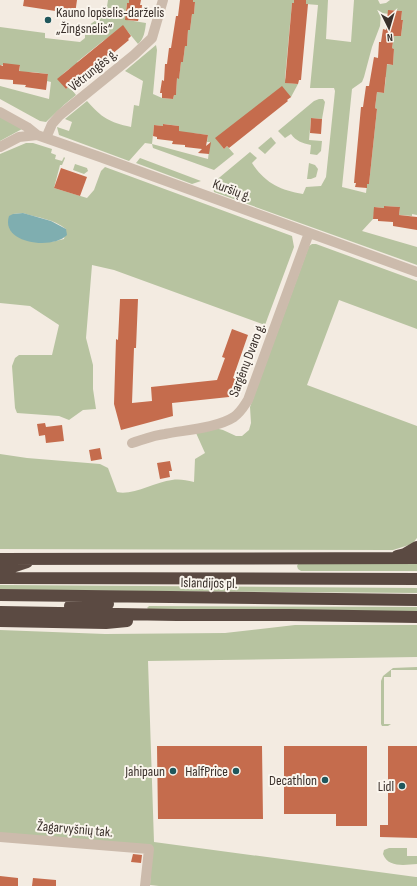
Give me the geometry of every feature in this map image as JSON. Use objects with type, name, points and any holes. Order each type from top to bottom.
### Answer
[{"type":"highway","points":[[388,558],[405,554],[417,546]]},
{"type":"highway","points":[[0,554],[40,558]]},
{"type":"highway","points":[[0,572],[40,558]]},
{"type":"highway","points":[[0,559],[417,558]]},
{"type":"highway","points":[[0,572],[53,578]]},
{"type":"highway","name":"Islandijos pl.","points":[[0,578],[417,579]]},
{"type":"highway","name":"Islandijos pl.","points":[[0,595],[417,600]]},
{"type":"highway","points":[[0,611],[193,598]]},
{"type":"highway","points":[[0,611],[177,615],[417,617]]},
{"type":"highway","points":[[0,621],[106,623],[177,615]]},
{"type":"street","name":"Vėtrungės g.","points":[[42,137],[60,115],[134,55],[152,38],[163,0]]},
{"type":"street","name":"Kuršių g.","points":[[0,112],[42,137],[417,272]]},
{"type":"street","name":"Kuršių g.","points":[[0,146],[19,137],[42,137]]},
{"type":"street","name":"Sargėnų Dvaro g.","points":[[132,443],[164,434],[176,433],[223,422],[236,416],[243,408],[248,400],[309,233]]},
{"type":"street","name":"Žagarvyšnių tak.","points":[[0,837],[149,849],[146,886]]},
{"type":"green space","points":[[108,0],[129,0],[125,15],[127,20],[146,23],[145,32],[138,44],[124,27],[103,41],[77,62],[78,64],[67,70],[59,80],[66,89],[69,86],[76,95],[46,122],[40,121],[0,99],[0,86],[49,99],[51,82],[47,81],[48,74],[32,72],[19,73],[20,66],[0,65],[0,27],[45,33],[45,38],[80,42],[85,38],[85,28],[106,13]]},
{"type":"green space","points":[[193,0],[294,0],[294,3],[292,3],[285,78],[287,83],[298,84],[291,97],[217,140],[224,149],[227,146],[234,154],[214,170],[153,148],[152,144],[145,143],[129,161],[59,135],[57,127],[69,131],[72,122],[65,119],[87,101],[97,112],[111,121],[131,127],[134,105],[139,106],[143,81],[125,71],[156,45],[157,50],[153,94],[162,98],[173,99],[174,95],[176,95],[177,78],[179,78],[181,62],[183,62],[185,46],[187,46],[188,30],[190,30],[192,14],[194,14],[195,2],[193,2]],"holes":[[[164,124],[179,126],[179,133],[208,135],[207,142],[210,142],[208,159],[152,144],[154,125],[163,126]]]},
{"type":"green space","points":[[306,0],[328,0],[326,39],[351,42],[354,0],[378,0],[380,4],[386,3],[390,0],[417,0],[417,215],[399,215],[400,207],[375,207],[373,219],[362,231],[417,247],[417,265],[214,192],[214,182],[250,152],[257,158],[252,163],[262,176],[280,188],[303,194],[306,187],[321,186],[326,177],[335,91],[334,88],[310,88],[318,5],[306,4]],"holes":[[[390,10],[402,11],[401,20],[403,21],[401,36],[394,36],[392,48],[394,49],[393,65],[385,64],[384,77],[386,77],[384,93],[377,92],[375,108],[377,109],[369,184],[367,184],[366,193],[342,187],[352,89],[362,82],[364,77],[372,47],[380,26],[381,13],[390,14]]]},
{"type":"green space","points":[[323,99],[325,102],[322,119],[311,118],[309,140],[322,141],[321,151],[317,155],[310,154],[311,145],[300,141],[291,134],[285,138],[278,131],[314,101]]},
{"type":"green space","points":[[0,116],[22,129],[0,141]]},
{"type":"green space","points":[[271,137],[276,143],[265,154],[258,148]]},
{"type":"green space","points":[[26,143],[33,143],[52,149],[51,153],[56,155],[55,159],[62,161],[64,157],[65,158],[62,165],[60,165],[54,188],[87,198],[94,190],[101,171],[105,167],[292,236],[294,247],[265,325],[114,270],[92,265],[86,338],[93,365],[93,389],[96,409],[83,410],[69,420],[59,416],[17,413],[15,408],[12,366],[15,358],[19,355],[52,355],[59,325],[30,306],[0,303],[0,154]],"holes":[[[23,213],[51,221],[66,229],[64,239],[51,242],[36,242],[13,214]]]},
{"type":"green space","points":[[140,158],[201,181],[192,184],[136,163]]},
{"type":"green space","points":[[309,163],[315,165],[318,169],[316,177],[307,179]]},
{"type":"green space","points":[[75,164],[87,168],[88,171],[84,174],[73,170]]},
{"type":"green space","points":[[316,244],[417,281],[417,329],[339,300],[307,385],[417,426],[417,538],[412,544],[393,550],[0,549],[0,454],[27,458],[100,464],[108,468],[117,492],[123,493],[165,481],[183,480],[194,482],[195,459],[205,453],[196,433],[215,428],[236,436],[242,436],[249,430],[251,423],[250,407],[309,246]]},
{"type":"green space","points":[[298,564],[417,564],[417,571],[301,571],[298,569]]},
{"type":"green space","points":[[0,585],[417,588],[417,593],[0,590]]},
{"type":"green space","points":[[149,606],[417,607],[417,612],[149,610],[147,608]]},
{"type":"green space","points":[[295,625],[417,625],[417,657],[148,661],[154,842],[417,877],[417,886],[150,885],[152,845],[0,834],[0,630],[105,634],[225,633]]},
{"type":"green space","points":[[417,667],[417,670],[391,670],[391,677],[384,677],[384,724],[391,724],[388,726],[382,726],[381,681],[383,676],[393,668]]},
{"type":"green space","points":[[389,848],[407,848],[407,856],[417,856],[417,864],[397,865],[389,862],[383,854],[384,850]]},
{"type":"water","points":[[23,213],[51,221],[66,229],[67,235],[60,240],[40,243],[29,242],[20,238],[12,233],[8,225],[9,216]]},
{"type":"building","points":[[24,0],[77,0],[75,14],[23,6]]},
{"type":"building","points":[[129,0],[141,0],[141,17],[139,17],[138,21],[125,20],[127,3],[129,3]]},
{"type":"building","points":[[180,0],[193,0],[193,2],[195,2],[194,14],[192,14],[190,30],[188,30],[187,46],[185,46],[183,62],[181,62],[179,79],[177,78],[176,95],[174,95],[173,99],[162,98],[162,93],[160,93],[162,80],[164,81],[165,64],[167,64],[169,48],[171,48]]},
{"type":"building","points":[[294,0],[306,0],[306,4],[308,4],[301,80],[299,80],[298,84],[285,83],[292,3],[294,3]]},
{"type":"building","points":[[388,10],[402,11],[401,20],[403,20],[401,36],[394,36],[392,48],[394,49],[393,65],[387,64],[384,93],[377,92],[375,108],[377,109],[369,184],[367,184],[367,188],[355,187],[356,183],[354,183],[361,107],[363,107],[366,86],[369,86],[374,57],[378,58],[379,42],[381,42],[383,29],[386,30]]},
{"type":"building","points":[[123,25],[131,36],[128,39],[129,40],[71,88],[69,86],[66,89],[57,79]]},
{"type":"building","points":[[3,63],[20,65],[19,71],[48,74],[46,90],[25,87],[26,85],[13,84],[13,80],[0,79],[0,65],[3,66]]},
{"type":"building","points":[[282,86],[291,97],[287,100],[288,101],[229,148],[227,146],[224,149],[215,138]]},
{"type":"building","points":[[311,118],[322,119],[321,134],[310,133]]},
{"type":"building","points":[[163,124],[179,126],[179,131],[208,135],[206,146],[211,142],[209,154],[198,153],[202,149],[185,147],[185,145],[172,144],[173,141],[157,139],[157,137],[153,136],[154,125],[163,126]]},
{"type":"building","points":[[61,168],[87,177],[80,196],[54,188]]},
{"type":"building","points":[[384,206],[400,207],[399,215],[417,217],[417,230],[393,226],[393,222],[378,221],[378,219],[373,219],[374,207],[384,208]]},
{"type":"building","points":[[120,299],[138,299],[132,403],[152,401],[151,387],[217,380],[225,358],[222,357],[232,329],[248,335],[233,378],[236,379],[229,397],[172,403],[173,416],[121,430],[114,404],[116,339],[118,340]]},
{"type":"building","points":[[45,423],[46,427],[62,425],[64,441],[46,443],[45,435],[39,436],[37,424]]},
{"type":"building","points":[[100,448],[102,459],[91,461],[89,450]]},
{"type":"building","points":[[170,461],[172,471],[169,471],[170,477],[160,479],[157,463]]},
{"type":"building","points":[[157,746],[262,746],[263,819],[158,819]]},
{"type":"building","name":"Decathlon","points":[[284,746],[367,746],[367,826],[336,826],[336,814],[284,814]]},
{"type":"building","name":"Lidl","points":[[388,746],[417,746],[417,838],[380,837],[380,825],[388,825]]},
{"type":"building","points":[[133,854],[142,855],[141,863],[131,862]]},
{"type":"building","points":[[0,876],[18,878],[18,886],[0,886]]},
{"type":"building","points":[[33,878],[56,880],[56,886],[32,886]]},
{"type":"place","name":"Kauno lopšelis-darželis „Žingsnelis“","points":[[48,20]]},
{"type":"place","name":"Jahipaun","points":[[173,771]]},
{"type":"place","name":"HalfPrice","points":[[236,771]]},
{"type":"place","name":"Decathlon","points":[[325,780]]},
{"type":"place","name":"Lidl","points":[[402,786]]}]
